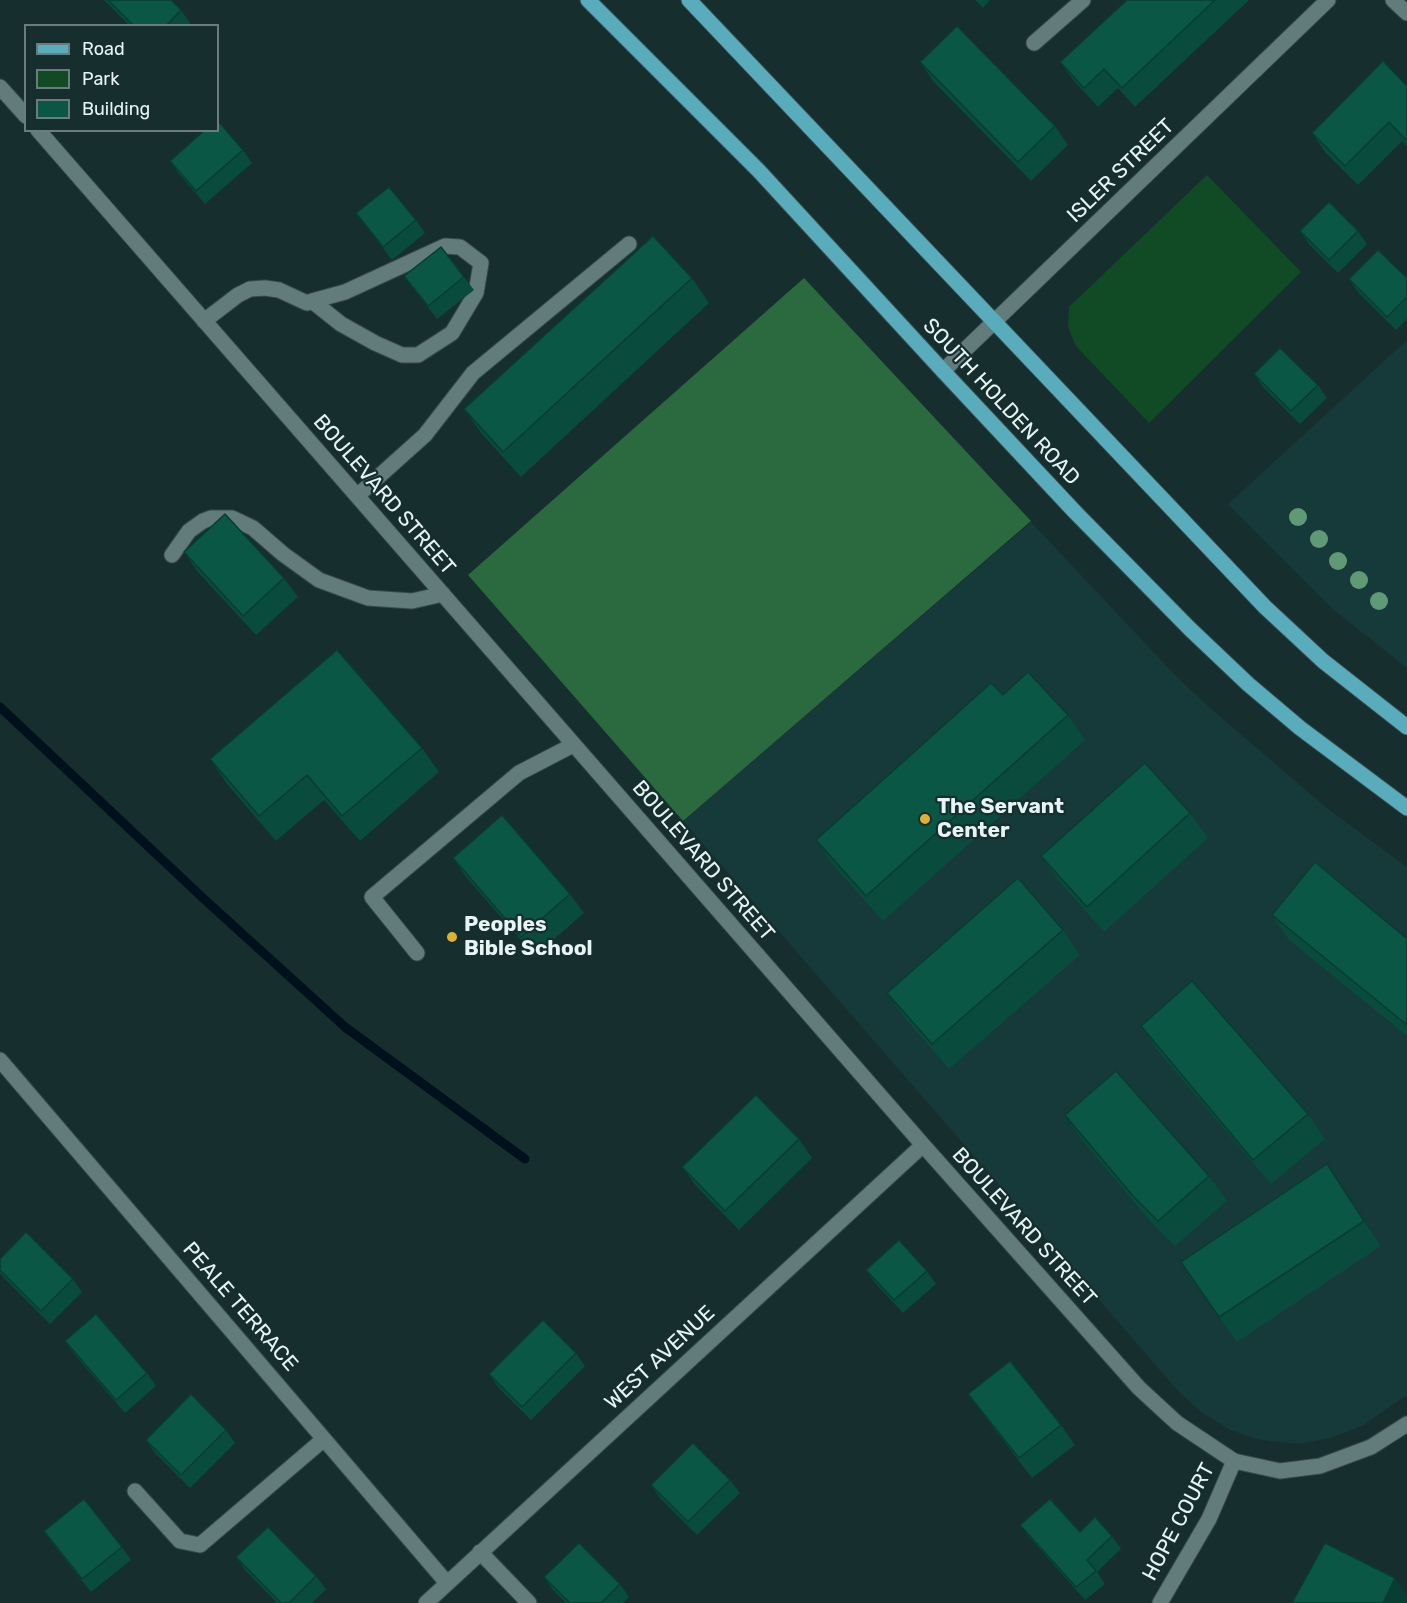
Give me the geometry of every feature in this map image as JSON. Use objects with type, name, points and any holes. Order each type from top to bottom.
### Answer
[{"type":"main road","name":"SOUTH HOLDEN ROAD","points":[[588,0],[810,224],[1075,512],[1190,629],[1248,684],[1300,728],[1407,808]]},
{"type":"main road","points":[[689,0],[1265,607],[1323,661],[1407,727]]},
{"type":"street","points":[[1034,43],[1083,0]]},
{"type":"street","name":"ISLER STREET","points":[[943,371],[1328,0]]},
{"type":"street","points":[[1393,0],[1407,13]]},
{"type":"street","points":[[0,87],[24,114]]},
{"type":"street","name":"BOULEVARD STREET","points":[[40,132],[573,745],[1139,1388],[1177,1423],[1234,1461],[1280,1471],[1320,1466],[1371,1447],[1407,1424]]},
{"type":"street","points":[[357,496],[425,435],[474,373],[629,244]]},
{"type":"street","points":[[204,321],[238,295],[250,289],[279,290],[308,303],[345,292],[445,246],[460,247],[481,263],[476,293],[452,333],[418,355],[402,355],[375,343],[341,324],[312,302]]},
{"type":"street","points":[[172,555],[189,531],[202,521],[211,518],[232,518],[253,528],[283,554],[319,580],[368,598],[412,601],[443,594]]},
{"type":"street","points":[[417,953],[372,897],[519,773],[573,745]]},
{"type":"street","name":"PEALE TERRACE","points":[[0,1060],[447,1583]]},
{"type":"street","name":"WEST AVENUE","points":[[426,1603],[923,1144]]},
{"type":"street","points":[[135,1491],[180,1541],[200,1545],[324,1438]]},
{"type":"street","name":"HOPE COURT","points":[[1160,1603],[1209,1519],[1234,1461]]},
{"type":"street","points":[[480,1552],[529,1603]]},
{"type":"shaded area","points":[[1407,340],[1407,668],[1335,611],[1228,504]]},
{"type":"shaded area","points":[[1031,522],[1177,677],[1208,706],[1327,808],[1407,867],[1407,1395],[1362,1426],[1331,1438],[1299,1444],[1260,1440],[1230,1430],[1201,1412],[1179,1392],[683,821]]},
{"type":"green space","points":[[1207,175],[1301,272],[1149,423],[1075,345],[1068,326],[1069,307]]},
{"type":"green space","points":[[804,278],[1031,521],[683,821],[468,575]]},
{"type":"building","points":[[108,0],[171,0],[181,10],[168,24],[132,24]]},
{"type":"building","points":[[1127,0],[1215,0],[1122,88],[1104,69],[1084,88],[1060,62]]},
{"type":"building","points":[[957,26],[1055,126],[1018,162],[920,62]]},
{"type":"building","points":[[1383,61],[1407,86],[1407,138],[1406,140],[1389,122],[1345,166],[1312,133]]},
{"type":"building","points":[[219,122],[243,150],[196,191],[170,161],[203,132],[219,132]]},
{"type":"building","points":[[389,187],[416,220],[383,247],[356,213]]},
{"type":"building","points":[[1329,202],[1358,231],[1329,260],[1300,231]]},
{"type":"building","points":[[653,236],[692,278],[503,452],[464,409]]},
{"type":"building","points":[[441,247],[464,277],[428,306],[404,276]]},
{"type":"building","points":[[1378,250],[1407,278],[1407,297],[1387,317],[1349,279]]},
{"type":"building","points":[[1280,348],[1318,385],[1291,411],[1254,374]]},
{"type":"building","points":[[225,514],[284,578],[243,616],[184,552]]},
{"type":"building","points":[[337,650],[422,748],[342,816],[307,775],[259,816],[210,759]]},
{"type":"building","points":[[1028,672],[1068,715],[866,896],[816,840],[991,683],[1003,695]]},
{"type":"building","points":[[1145,763],[1190,813],[1087,907],[1041,856]]},
{"type":"building","points":[[502,815],[570,894],[521,937],[453,858]]},
{"type":"building","points":[[1315,862],[1407,939],[1407,1025],[1272,915]]},
{"type":"building","points":[[1018,878],[1063,930],[932,1044],[887,993]]},
{"type":"building","points":[[1192,981],[1308,1114],[1253,1160],[1141,1026]]},
{"type":"building","points":[[1116,1071],[1209,1176],[1158,1221],[1133,1196],[1065,1115]]},
{"type":"building","points":[[756,1095],[799,1139],[725,1211],[682,1167]]},
{"type":"building","points":[[1327,1164],[1364,1221],[1219,1317],[1181,1262]]},
{"type":"building","points":[[26,1232],[73,1279],[41,1311],[0,1270],[0,1259]]},
{"type":"building","points":[[899,1240],[927,1271],[894,1300],[866,1270]]},
{"type":"building","points":[[96,1314],[147,1373],[116,1400],[65,1341]]},
{"type":"building","points":[[543,1320],[576,1353],[522,1407],[489,1374]]},
{"type":"building","points":[[1010,1361],[1061,1425],[1019,1458],[968,1394]]},
{"type":"building","points":[[191,1394],[226,1430],[181,1475],[146,1440]]},
{"type":"building","points":[[693,1443],[730,1480],[688,1522],[651,1485]]},
{"type":"building","points":[[84,1499],[122,1547],[82,1579],[44,1531]]},
{"type":"building","points":[[1050,1499],[1080,1532],[1095,1517],[1112,1536],[1087,1560],[1096,1571],[1076,1587],[1020,1525]]},
{"type":"building","points":[[268,1527],[316,1576],[289,1603],[281,1603],[236,1557]]},
{"type":"building","points":[[579,1543],[620,1584],[601,1603],[570,1603],[544,1577]]},
{"type":"building","points":[[1325,1543],[1395,1578],[1383,1603],[1292,1603]]},
{"type":"waterway","points":[[0,707],[204,899],[345,1027],[525,1159]]},
{"type":"place","name":"The Servant Center","points":[[925,819]]},
{"type":"place","name":"Peoples Bible School","points":[[452,937]]}]
